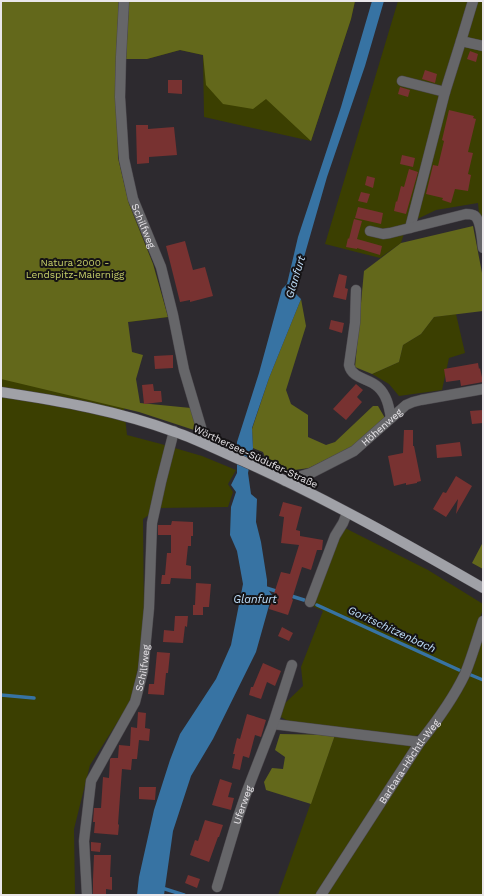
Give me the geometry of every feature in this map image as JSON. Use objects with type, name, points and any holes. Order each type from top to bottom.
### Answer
[{"type":"main road","name":"Wörthersee-Südufer-Straße","points":[[1,392],[116,414],[174,431],[206,444],[285,481],[348,513],[483,588]]},
{"type":"street","name":"Schilfweg","points":[[124,1],[120,97],[124,159],[133,199],[160,267],[173,315],[184,370],[206,444]]},
{"type":"street","points":[[410,228],[445,92],[473,1]]},
{"type":"street","points":[[461,41],[483,46]]},
{"type":"street","points":[[402,81],[445,92]]},
{"type":"street","points":[[370,231],[383,234],[470,214],[477,218],[483,248]]},
{"type":"street","points":[[356,290],[355,323],[349,365],[350,369],[356,375],[371,381],[378,387],[385,396],[391,418]]},
{"type":"street","name":"Höhenweg","points":[[285,481],[311,473],[354,451],[406,405],[421,400],[483,389]]},
{"type":"street","name":"Schilfweg","points":[[87,895],[84,841],[91,782],[136,702],[143,671],[149,608],[152,523],[174,431]]},
{"type":"street","points":[[310,602],[335,536],[348,513]]},
{"type":"street","name":"Barbara-Höchtl-Weg","points":[[321,895],[420,742],[455,692],[471,658],[483,621]]},
{"type":"street","name":"Uferweg","points":[[217,887],[238,817],[273,724],[292,665]]},
{"type":"street","points":[[273,724],[420,742]]},
{"type":"green space","name":"Natura 2000 - Lendspitz-Maiernigg","points":[[1,1],[355,1],[351,19],[311,141],[204,117],[203,55],[180,50],[147,59],[116,58],[118,158],[129,204],[153,264],[168,317],[128,322],[121,381],[127,435],[202,456],[236,470],[228,484],[233,492],[228,507],[159,508],[143,519],[144,622],[139,662],[131,701],[90,765],[74,829],[75,895],[1,895]]},
{"type":"green space","points":[[1,1],[119,1],[116,58],[118,158],[129,204],[153,264],[168,317],[128,322],[132,352],[143,355],[136,379],[140,403],[191,408],[197,431],[139,412],[1,379]]},
{"type":"green space","points":[[129,1],[355,1],[351,19],[311,141],[266,99],[253,109],[223,104],[206,85],[203,55],[180,50],[147,59],[126,59]]},
{"type":"green space","points":[[398,1],[483,1],[483,225],[479,213],[478,203],[436,210],[407,224],[401,243],[380,258],[325,244]]},
{"type":"green space","points":[[473,226],[483,278],[483,311],[434,317],[421,334],[403,345],[399,362],[372,374],[355,367],[364,271],[401,243]]},
{"type":"green space","points":[[301,299],[306,326],[286,390],[291,404],[308,415],[308,437],[326,445],[335,442],[373,406],[378,406],[385,418],[352,447],[309,468],[287,471],[266,460],[263,452],[253,448],[252,429],[269,378]]},
{"type":"green space","points":[[456,314],[465,353],[449,358],[442,390],[399,396],[389,384],[372,374],[399,362],[403,345],[421,334],[434,317]]},
{"type":"green space","points":[[345,528],[428,570],[483,604],[483,609],[462,673],[452,691],[422,733],[413,737],[290,722],[279,716],[282,706],[303,686],[301,667],[323,611],[312,606],[339,536]]},
{"type":"green space","points":[[483,542],[483,569],[472,563]]},
{"type":"green space","points":[[483,635],[483,895],[278,895],[335,735],[423,745]]},
{"type":"green space","points":[[280,734],[335,735],[311,804],[266,790],[264,782],[272,768],[283,769],[285,757],[275,750]]},
{"type":"water","name":"Glanfurt","points":[[372,1],[384,1],[365,66],[327,177],[294,292],[301,299],[269,378],[252,428],[253,448],[248,473],[251,494],[257,499],[256,522],[261,542],[267,588],[272,595],[256,652],[213,739],[191,776],[173,831],[164,895],[137,895],[139,877],[154,810],[170,760],[180,734],[216,679],[231,645],[243,584],[237,551],[230,535],[231,507],[236,492],[231,485],[237,473],[237,442],[259,373],[282,289],[287,284],[298,237],[341,107]]},
{"type":"building","points":[[470,51],[478,54],[476,62],[467,59]]},
{"type":"building","points":[[425,70],[437,74],[435,83],[422,79]]},
{"type":"building","points":[[168,80],[182,80],[182,94],[168,93]]},
{"type":"building","points":[[400,87],[410,90],[408,97],[398,94]]},
{"type":"building","points":[[449,110],[474,116],[473,118],[476,119],[468,152],[473,153],[468,174],[471,175],[468,191],[455,189],[451,203],[442,200],[443,198],[426,194],[433,165],[438,166]]},
{"type":"building","points":[[136,125],[148,125],[148,129],[174,127],[177,155],[149,157],[149,163],[137,164]]},
{"type":"building","points":[[402,155],[415,158],[413,167],[400,164]]},
{"type":"building","points":[[409,169],[418,172],[406,214],[394,211],[401,186],[404,187]]},
{"type":"building","points":[[367,176],[375,178],[373,188],[365,185]]},
{"type":"building","points":[[361,192],[370,194],[367,203],[358,201]]},
{"type":"building","points":[[358,207],[383,213],[381,224],[355,218]]},
{"type":"building","points":[[354,219],[362,221],[357,239],[382,246],[380,255],[357,248],[346,247]]},
{"type":"building","points":[[185,241],[193,270],[205,267],[213,296],[190,302],[190,300],[180,302],[166,246]]},
{"type":"building","points":[[339,274],[347,276],[345,288],[348,289],[346,300],[333,297]]},
{"type":"building","points":[[331,320],[344,323],[342,333],[329,329]]},
{"type":"building","points":[[173,355],[173,368],[155,369],[154,356]]},
{"type":"building","points":[[478,363],[483,382],[461,386],[460,380],[446,382],[444,369]]},
{"type":"building","points":[[153,384],[154,391],[161,391],[162,402],[144,404],[142,385]]},
{"type":"building","points":[[356,384],[363,390],[357,397],[362,402],[346,420],[333,409]]},
{"type":"building","points":[[483,410],[483,423],[472,424],[470,411]]},
{"type":"building","points":[[404,430],[413,430],[413,446],[421,481],[417,483],[406,485],[406,483],[394,486],[388,456],[403,453]]},
{"type":"building","points":[[460,442],[462,456],[437,458],[436,445]]},
{"type":"building","points":[[456,476],[472,486],[456,514],[458,499],[446,517],[433,509],[443,492],[446,493]]},
{"type":"building","points":[[283,502],[302,507],[296,530],[300,531],[300,536],[323,540],[322,550],[317,550],[311,570],[302,567],[288,615],[269,609],[281,572],[290,574],[299,545],[281,543],[284,517],[279,516]]},
{"type":"building","points":[[172,521],[193,522],[193,536],[191,536],[191,546],[188,546],[186,565],[191,566],[191,579],[171,578],[170,584],[161,584],[162,575],[165,575],[167,553],[171,553],[171,535],[158,535],[158,525],[171,525]]},
{"type":"building","points":[[196,583],[211,584],[209,607],[203,607],[203,615],[193,615]]},
{"type":"building","points":[[175,616],[188,616],[183,643],[163,642],[164,630],[174,631]]},
{"type":"building","points":[[282,627],[293,633],[289,641],[278,636]]},
{"type":"building","points":[[157,652],[170,653],[164,695],[148,694],[149,684],[154,684]]},
{"type":"building","points":[[263,663],[281,671],[275,686],[267,682],[261,699],[249,695],[251,687],[253,687]]},
{"type":"building","points":[[138,712],[146,713],[145,728],[150,729],[149,741],[139,740],[137,759],[132,759],[131,770],[122,769],[118,835],[94,833],[94,808],[101,808],[103,777],[109,778],[110,759],[118,758],[119,745],[130,746],[131,727],[137,728]]},
{"type":"building","points":[[247,714],[266,720],[261,737],[255,735],[249,758],[243,756],[240,770],[232,768],[235,754],[233,754],[237,738],[240,739]]},
{"type":"building","points":[[220,779],[232,783],[228,797],[234,798],[231,810],[212,805]]},
{"type":"building","points":[[139,787],[156,787],[155,800],[139,799]]},
{"type":"building","points":[[205,820],[223,825],[209,862],[190,855],[195,840],[198,841]]},
{"type":"building","points":[[91,842],[101,843],[100,852],[91,851]]},
{"type":"building","points":[[94,855],[111,855],[110,877],[112,877],[112,890],[106,889],[106,895],[93,895]]},
{"type":"building","points":[[188,875],[200,879],[197,888],[185,883]]},
{"type":"waterway","points":[[263,587],[279,592]]},
{"type":"waterway","points":[[288,595],[304,600]]},
{"type":"waterway","name":"Goritschitzenbach","points":[[317,605],[459,670]]},
{"type":"waterway","points":[[471,675],[483,680]]},
{"type":"waterway","points":[[1,695],[34,698]]},
{"type":"waterway","points":[[162,888],[184,895]]}]
